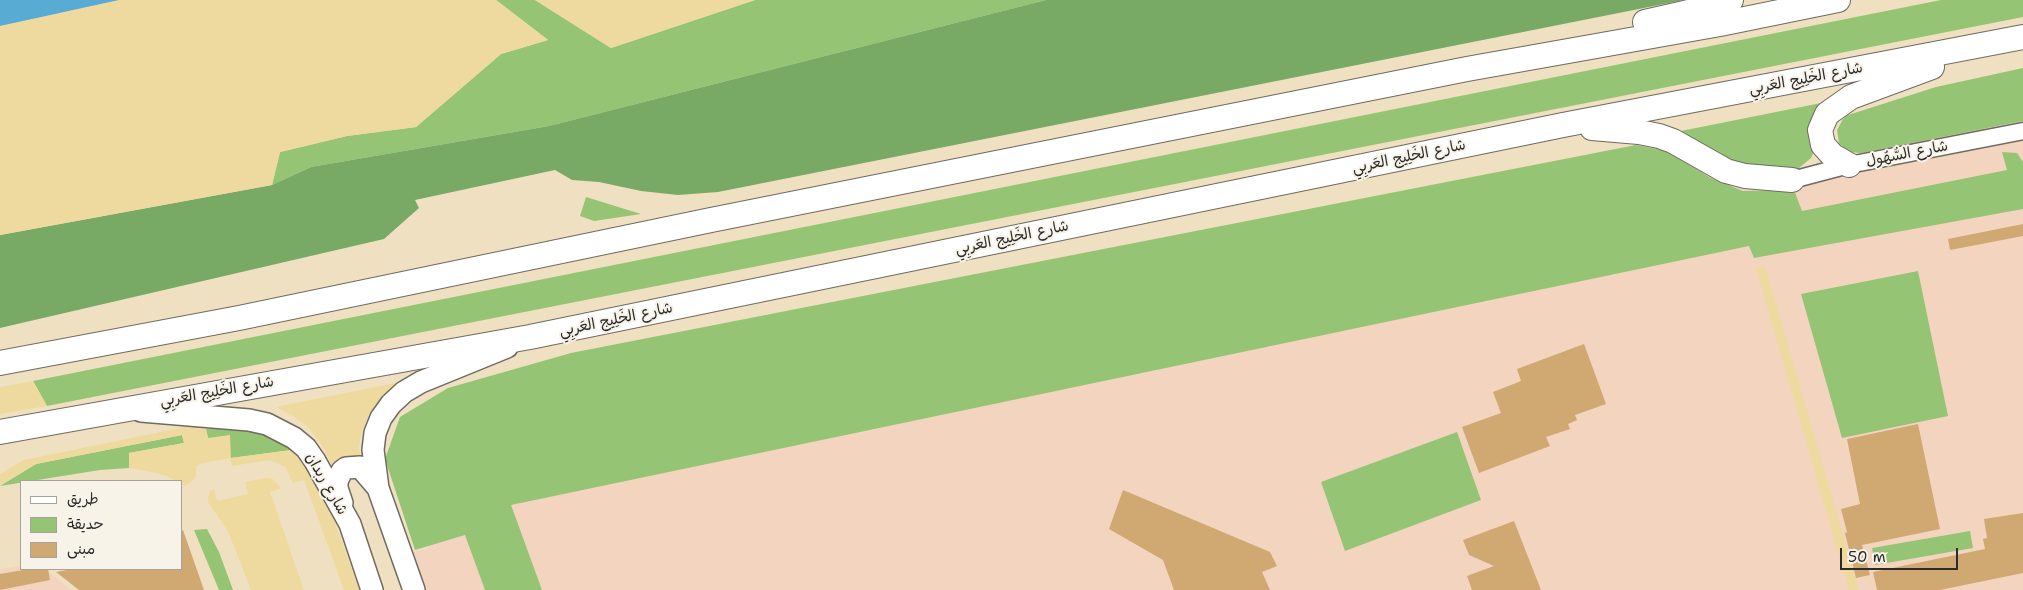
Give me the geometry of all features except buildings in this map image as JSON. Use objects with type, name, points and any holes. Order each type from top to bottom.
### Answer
[{"type":"highway","points":[[1467,69],[1616,29],[1719,5],[1730,0]]},
{"type":"highway","points":[[0,362],[239,318],[711,220],[1467,69],[1720,24],[1838,0]]},
{"type":"highway","name":"شارع الخَلِيج العَربِي","points":[[0,432],[530,338],[1563,125],[2023,37]]},
{"type":"highway","points":[[1849,165],[1829,153],[1820,140],[1821,123],[1834,108],[1851,97],[1996,43]]},
{"type":"highway","points":[[1563,125],[1639,132],[1659,136],[1674,141],[1726,171],[1745,176],[1792,180]]},
{"type":"main road","points":[[414,590],[378,488],[372,450],[375,433],[381,418],[391,404],[421,382],[530,338]]},
{"type":"main road","name":"شارع ربدان","points":[[118,410],[249,420],[282,430],[306,448],[315,461],[350,524],[372,590]]},
{"type":"main road","points":[[350,524],[337,488],[337,481],[342,471],[351,466],[360,467],[378,488]]},
{"type":"street","name":"شارع السُّهُول","points":[[1792,180],[1849,165],[2023,131]]},
{"type":"shaded area","points":[[2023,125],[2023,590],[425,590],[412,552],[427,549],[446,513],[1712,185],[1791,194],[1853,158]]},
{"type":"shaded area","points":[[20,566],[20,570],[46,570],[71,590],[0,590],[0,569]]},
{"type":"green space","points":[[496,0],[535,0],[611,48],[755,0],[1046,0],[549,126],[311,167],[272,185],[280,152],[347,136],[416,127],[501,54],[548,40]]},
{"type":"green space","points":[[1046,0],[1684,0],[718,192],[678,195],[641,191],[599,182],[572,180],[555,170],[415,200],[419,208],[384,239],[0,328],[0,235],[272,185],[311,167],[549,126]]},
{"type":"green space","points":[[1941,0],[2023,0],[2023,17],[47,406],[33,381]]},
{"type":"green space","points":[[2023,68],[2023,121],[1861,153],[1848,152],[1839,143],[1837,130],[1843,119],[1848,115],[1936,87]]},
{"type":"green space","points":[[1836,100],[1811,158],[1799,168],[1783,173],[1738,169],[1671,133]]},
{"type":"green space","points":[[1636,145],[1667,151],[1711,178],[1743,191],[1794,190],[1802,211],[2007,170],[2002,152],[2017,153],[2023,162],[2023,209],[1754,258],[1749,246],[511,505],[542,590],[485,590],[465,535],[415,550],[385,459],[400,417],[448,388],[571,353]]},
{"type":"green space","points":[[586,197],[641,214],[594,221],[580,216]]},
{"type":"green space","points":[[1918,271],[1948,416],[1842,438],[1801,294]]},
{"type":"green space","points":[[245,426],[279,440],[292,450],[231,458],[208,438],[206,429]]},
{"type":"green space","points":[[1457,432],[1481,500],[1345,551],[1321,482]]},
{"type":"green space","points":[[182,435],[184,443],[129,453],[129,468],[100,470],[38,480],[20,480],[20,483],[0,486],[36,464]]},
{"type":"green space","points":[[207,529],[219,552],[233,590],[219,590],[194,530]]},
{"type":"green space","points":[[1970,531],[1973,548],[1875,565],[1872,548]]},
{"type":"sand","points":[[119,0],[496,0],[548,40],[501,54],[416,127],[347,136],[280,152],[272,185],[0,235],[0,26]]},
{"type":"sand","points":[[535,0],[755,0],[611,48]]},
{"type":"sand","points":[[1765,266],[1859,590],[1849,590],[1756,268]]},
{"type":"sand","points":[[410,380],[379,401],[369,415],[362,429],[359,447],[361,461],[335,473],[324,449],[309,428],[293,416],[276,407]]},
{"type":"sand","points":[[33,381],[47,406],[0,414],[0,387]]},
{"type":"sand","points":[[234,419],[296,445],[330,508],[359,590],[344,590],[304,480],[293,483],[285,467],[270,460],[232,466],[230,458],[200,464],[196,467],[196,478],[185,486],[182,484],[182,480],[174,480],[167,476],[129,468],[129,453],[184,443],[182,435],[36,464],[0,485],[0,474],[24,460],[214,421]],"holes":[[[228,426],[262,431],[279,440],[291,450],[231,458],[230,435],[208,438],[206,429]]]},
{"type":"sand","points":[[266,478],[273,479],[281,488],[270,492],[304,590],[251,590],[228,531],[208,502],[211,490],[214,489],[217,501],[248,494],[245,482]]},
{"type":"water","points":[[0,0],[119,0],[0,26]]}]
